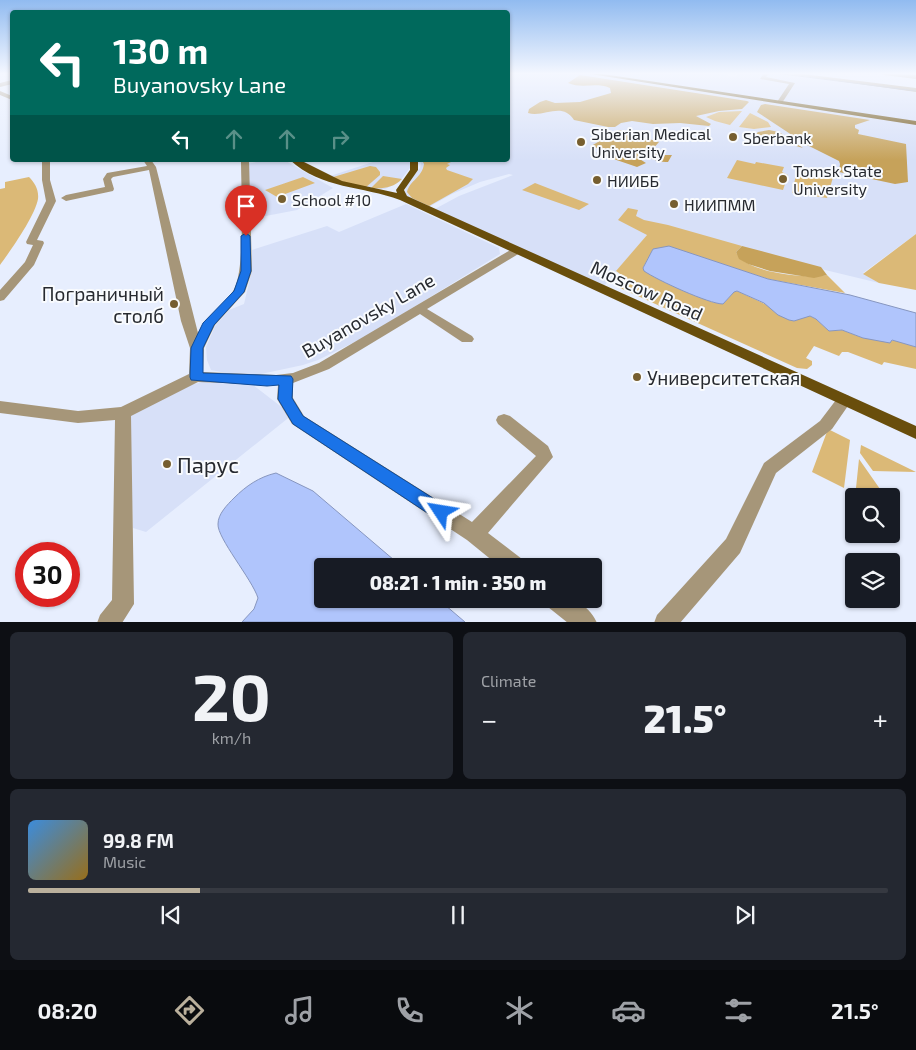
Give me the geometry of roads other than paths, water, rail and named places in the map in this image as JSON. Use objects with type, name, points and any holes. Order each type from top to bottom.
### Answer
[{"type":"main road","points":[[780,102],[916,123]]},
{"type":"main road","name":"Moscow Road","points":[[297,162],[337,183],[380,191],[403,198],[916,433]]},
{"type":"main road","points":[[403,198],[400,193],[402,185],[414,170],[414,162]]},
{"type":"main road","points":[[380,191],[402,185]]},
{"type":"street","points":[[0,297],[30,262],[35,243],[52,201],[46,180],[47,162]]},
{"type":"street","points":[[197,348],[209,323],[239,292],[246,271],[245,162]]},
{"type":"street","points":[[66,198],[110,189],[107,179],[110,176],[149,163],[188,321],[197,348],[196,377]]},
{"type":"street","name":"Buyanovsky Lane","points":[[0,407],[78,417],[123,413],[196,377],[267,381],[305,374],[324,366],[516,251]]},
{"type":"street","points":[[426,313],[467,339]]},
{"type":"street","points":[[286,379],[285,399],[298,420],[474,534],[505,558]]},
{"type":"street","points":[[665,622],[733,546],[770,468],[826,425],[844,400]]},
{"type":"street","points":[[108,622],[123,604],[123,413]]},
{"type":"street","points":[[474,534],[545,457],[542,451],[504,420]]},
{"type":"street","points":[[568,608],[586,622]]},
{"type":"water","points":[[669,246],[768,279],[850,295],[916,313],[916,347],[892,340],[890,343],[863,338],[842,330],[829,331],[810,316],[794,321],[789,320],[778,315],[764,303],[737,291],[723,304],[695,296],[644,271],[643,268],[653,249]]},
{"type":"water","points":[[276,473],[313,491],[392,558],[314,558],[314,608],[449,608],[465,622],[242,622],[254,609],[258,598],[255,590],[223,539],[219,530],[218,520],[226,507],[243,490]]},
{"type":"place","name":"Sberbank","points":[[733,137]]},
{"type":"place","name":"Siberian Medical University","points":[[581,142]]},
{"type":"place","name":"Tomsk State University","points":[[783,179]]},
{"type":"place","name":"НИИББ","points":[[597,180]]},
{"type":"place","name":"School #10","points":[[282,199]]},
{"type":"place","name":"НИИПММ","points":[[674,204]]},
{"type":"place","name":"Пограничный столб","points":[[174,304]]},
{"type":"place","name":"Университетская","points":[[637,377]]},
{"type":"place","name":"Парус","points":[[167,464]]}]
